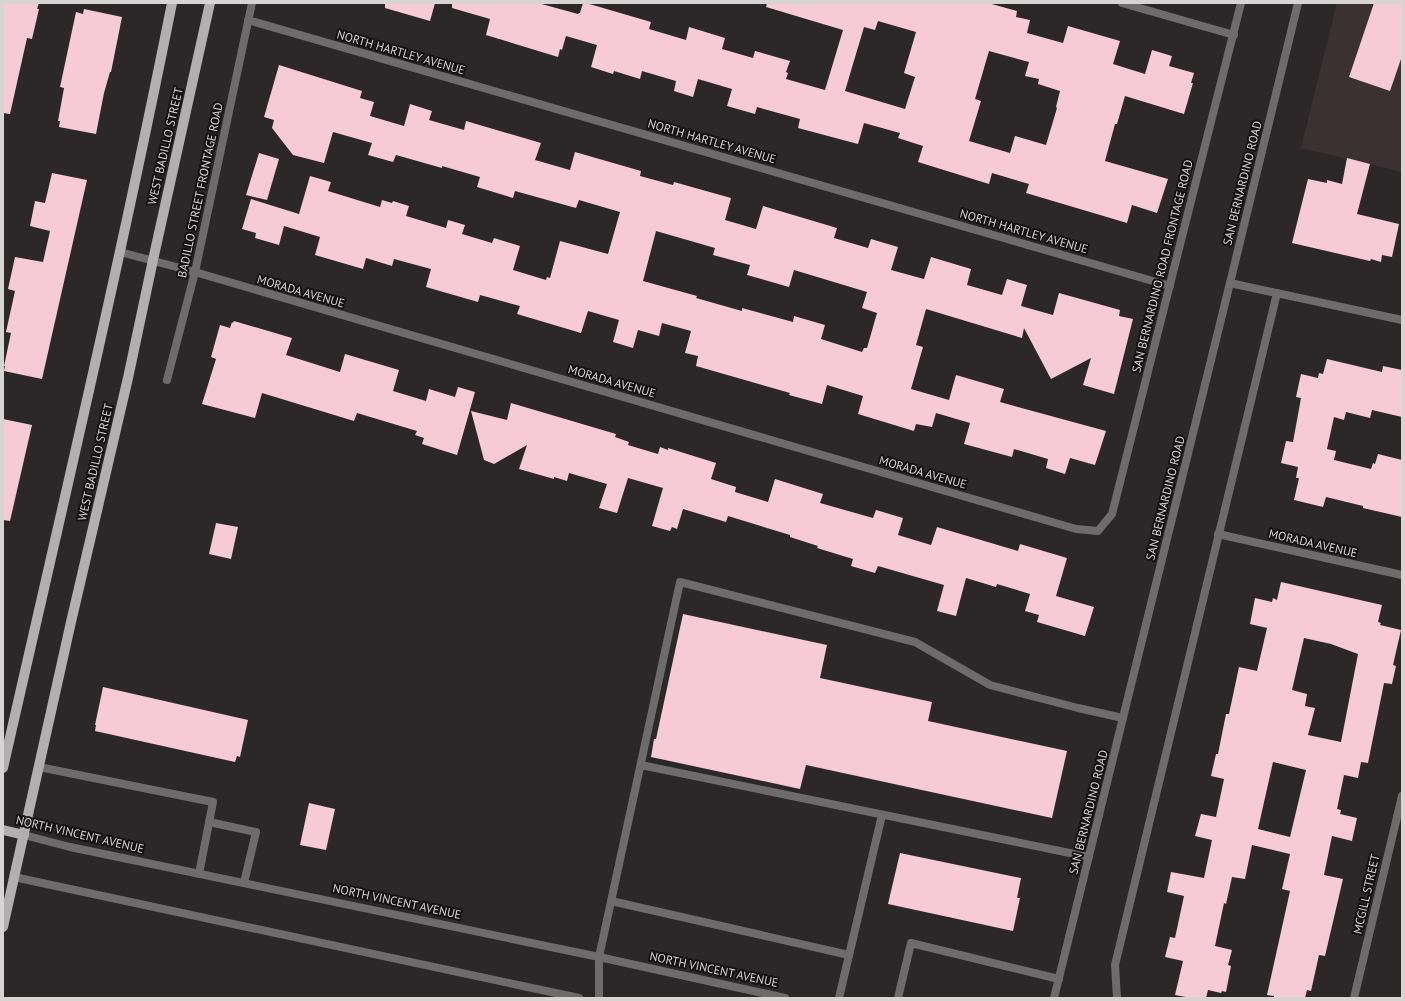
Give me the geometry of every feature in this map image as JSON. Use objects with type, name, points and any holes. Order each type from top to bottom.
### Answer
[{"type":"main road","name":"WEST BADILLO STREET","points":[[3,768],[120,252],[172,3]]},
{"type":"main road","name":"WEST BADILLO STREET","points":[[3,926],[128,378],[152,260],[210,3]]},
{"type":"main road","name":"NORTH VINCENT AVENUE","points":[[3,830],[24,835]]},
{"type":"main road","points":[[3,876],[14,877]]},
{"type":"street","name":"BADILLO STREET FRONTAGE ROAD","points":[[167,380],[195,272],[252,3]]},
{"type":"street","points":[[1122,3],[1234,35]]},
{"type":"street","name":"SAN BERNARDINO ROAD FRONTAGE ROAD","points":[[1098,531],[1112,514],[1241,3]]},
{"type":"street","name":"SAN BERNARDINO ROAD","points":[[1054,998],[1298,3]]},
{"type":"street","name":"NORTH HARTLEY AVENUE","points":[[248,20],[1170,286]]},
{"type":"street","name":"MORADA AVENUE","points":[[120,252],[195,272],[1068,527],[1098,531]]},
{"type":"street","points":[[1230,283],[1402,320]]},
{"type":"street","points":[[1117,998],[1115,966],[1277,293]]},
{"type":"street","name":"MORADA AVENUE","points":[[1218,534],[1402,575]]},
{"type":"street","points":[[599,998],[599,957],[680,582],[915,642],[990,685],[1123,718]]},
{"type":"street","points":[[641,765],[1089,857]]},
{"type":"street","points":[[39,767],[213,802],[199,874]]},
{"type":"street","name":"MCGILL STREET","points":[[1354,998],[1402,796]]},
{"type":"street","points":[[839,998],[882,815]]},
{"type":"street","points":[[209,822],[256,832],[244,883]]},
{"type":"street","name":"NORTH VINCENT AVENUE","points":[[24,835],[199,874],[599,957],[785,998]]},
{"type":"street","points":[[14,877],[579,998]]},
{"type":"street","points":[[611,901],[849,955]]},
{"type":"street","points":[[898,998],[911,943],[1059,979]]},
{"type":"shaded area","points":[[1337,3],[1402,3],[1402,172],[1301,148]]},
{"type":"building","points":[[3,3],[39,3],[32,39],[27,38],[10,114],[3,113]]},
{"type":"building","points":[[385,3],[435,3],[430,21],[385,8]]},
{"type":"building","points":[[452,3],[538,3],[578,14],[580,13],[583,3],[586,3],[651,22],[649,29],[686,40],[689,27],[725,38],[722,49],[753,58],[755,51],[790,61],[786,72],[788,73],[786,79],[825,90],[843,30],[766,7],[767,3],[988,3],[1017,11],[1016,17],[1030,20],[1027,33],[1063,43],[1068,26],[1120,41],[1113,64],[1145,74],[1152,50],[1172,56],[1169,66],[1194,73],[1191,83],[1193,83],[1184,114],[1125,96],[1117,124],[1115,124],[1105,161],[1168,179],[1157,213],[1132,205],[1127,223],[1026,193],[1029,184],[992,173],[989,184],[918,162],[923,146],[898,138],[900,133],[864,123],[858,144],[798,128],[800,119],[757,107],[755,114],[727,106],[732,89],[698,79],[693,97],[674,91],[676,81],[642,71],[640,79],[614,71],[613,74],[591,67],[597,45],[566,36],[562,50],[560,49],[558,57],[486,35],[490,19],[452,8]],"holes":[[[878,21],[916,32],[904,73],[915,77],[905,109],[845,91],[864,27],[875,30]],[[989,51],[1029,62],[1025,76],[1039,79],[1038,84],[1060,91],[1057,108],[1046,145],[1015,136],[1010,153],[969,141],[981,101],[975,99]]]},
{"type":"building","points":[[1374,3],[1402,3],[1402,56],[1390,91],[1349,77]]},
{"type":"building","points":[[84,9],[122,17],[96,134],[59,127],[60,121],[58,121],[64,88],[60,87],[76,12],[83,14]]},
{"type":"building","points":[[279,65],[362,91],[360,98],[374,102],[370,116],[404,126],[410,104],[432,111],[429,120],[464,130],[466,121],[541,143],[535,160],[570,170],[575,152],[641,171],[640,176],[673,185],[674,182],[731,198],[725,220],[756,229],[763,206],[837,228],[834,238],[868,248],[871,239],[898,247],[891,270],[924,279],[931,257],[971,269],[967,285],[1002,295],[1007,279],[1027,285],[1021,306],[1053,315],[1059,293],[1120,310],[1119,316],[1133,319],[1114,394],[1083,385],[1091,358],[1051,379],[1024,328],[1022,338],[926,309],[916,345],[923,347],[911,389],[949,400],[956,375],[1004,389],[1000,402],[1106,431],[1095,465],[1070,458],[1065,474],[1046,468],[1048,459],[1014,449],[1012,457],[964,444],[970,423],[936,413],[932,427],[916,424],[914,431],[858,414],[863,396],[827,385],[822,404],[789,395],[790,393],[696,366],[698,356],[685,353],[691,331],[662,323],[659,336],[638,330],[633,348],[613,342],[619,320],[588,311],[581,333],[517,314],[520,306],[480,295],[478,302],[426,287],[431,269],[394,259],[392,266],[366,258],[363,269],[315,255],[320,237],[284,226],[279,245],[255,238],[256,233],[242,229],[251,199],[299,214],[310,176],[331,182],[328,191],[380,207],[382,200],[392,203],[393,201],[409,206],[406,216],[446,228],[448,220],[465,225],[462,234],[492,243],[494,238],[520,246],[513,270],[546,280],[547,277],[550,278],[560,241],[608,254],[620,212],[579,200],[576,208],[515,191],[513,198],[477,187],[480,177],[396,155],[393,162],[368,155],[372,143],[333,132],[324,163],[293,155],[272,128],[274,120],[264,117]],"holes":[[[656,231],[715,248],[713,255],[750,265],[747,275],[789,287],[794,270],[867,292],[862,308],[877,313],[867,348],[864,348],[862,352],[821,339],[825,325],[794,316],[793,322],[742,308],[742,311],[696,298],[697,296],[643,281]]]},
{"type":"building","points":[[259,153],[279,159],[267,200],[246,195]]},
{"type":"building","points":[[1347,158],[1370,164],[1357,214],[1399,224],[1392,257],[1382,255],[1381,262],[1371,259],[1370,261],[1292,243],[1308,179],[1327,183],[1327,180],[1342,184]]},
{"type":"building","points":[[52,173],[87,180],[42,379],[4,371],[4,366],[11,333],[6,332],[15,291],[8,289],[15,257],[43,262],[50,231],[30,226],[35,201],[45,203]]},
{"type":"building","points":[[234,321],[292,338],[286,355],[340,372],[345,354],[399,370],[393,391],[426,401],[429,389],[455,397],[458,387],[475,392],[457,455],[422,444],[424,438],[415,435],[417,431],[357,413],[354,421],[262,393],[255,418],[202,404],[216,359],[211,357],[220,325],[230,328],[232,322],[233,323]]},
{"type":"building","points":[[1327,359],[1382,372],[1383,366],[1402,370],[1402,417],[1372,410],[1370,418],[1346,412],[1344,420],[1334,417],[1327,449],[1336,451],[1334,460],[1371,469],[1373,463],[1375,464],[1378,454],[1402,460],[1402,517],[1363,508],[1363,506],[1326,497],[1323,507],[1294,500],[1299,478],[1296,478],[1298,467],[1281,463],[1286,441],[1293,442],[1301,398],[1296,397],[1301,374],[1318,378],[1319,373],[1323,374]]},
{"type":"building","points":[[511,403],[616,434],[615,437],[629,442],[628,445],[658,454],[660,447],[668,450],[668,448],[716,463],[711,479],[736,487],[735,492],[768,502],[775,479],[823,494],[820,503],[873,518],[876,510],[903,518],[898,535],[931,545],[937,527],[1018,551],[1020,544],[1067,558],[1056,596],[1094,607],[1085,636],[1037,622],[1039,615],[1025,611],[1030,594],[997,584],[996,587],[966,578],[956,616],[937,611],[944,585],[878,566],[875,573],[851,566],[853,559],[817,548],[818,546],[790,537],[790,535],[728,516],[726,522],[683,509],[677,529],[672,527],[670,531],[652,526],[663,488],[628,478],[617,513],[599,508],[607,484],[569,473],[567,481],[554,477],[554,479],[519,469],[527,445],[494,464],[484,460],[471,411],[507,420]]},
{"type":"building","points":[[3,419],[32,425],[10,521],[3,520]]},
{"type":"building","points":[[216,523],[238,527],[231,559],[209,554]]},
{"type":"building","points":[[1281,582],[1382,605],[1378,622],[1381,623],[1380,625],[1401,630],[1393,665],[1396,666],[1392,684],[1384,683],[1368,763],[1361,762],[1358,778],[1344,775],[1337,809],[1341,810],[1340,814],[1357,818],[1352,841],[1332,836],[1324,875],[1343,879],[1325,956],[1319,955],[1311,991],[1307,990],[1305,998],[1274,998],[1274,996],[1267,995],[1290,891],[1282,889],[1290,854],[1252,845],[1245,879],[1232,877],[1226,904],[1224,903],[1215,946],[1232,950],[1228,965],[1231,966],[1226,992],[1222,991],[1221,993],[1208,990],[1206,998],[1191,998],[1175,995],[1183,961],[1165,957],[1170,937],[1175,938],[1184,896],[1167,892],[1171,872],[1204,878],[1212,840],[1195,836],[1201,814],[1216,817],[1224,779],[1211,776],[1216,754],[1218,754],[1226,714],[1229,714],[1239,667],[1257,671],[1267,628],[1250,624],[1255,598],[1272,602],[1273,598],[1277,600]],"holes":[[[1304,638],[1331,644],[1358,654],[1341,742],[1308,735],[1315,708],[1305,706],[1307,694],[1292,690]],[[1273,762],[1306,770],[1290,837],[1258,829]]]},
{"type":"building","points":[[683,614],[827,645],[820,678],[932,702],[928,721],[1067,751],[1052,818],[806,765],[800,789],[651,757]]},
{"type":"building","points":[[103,687],[248,720],[240,757],[237,756],[235,762],[95,731]]},
{"type":"building","points":[[309,803],[335,809],[326,850],[300,845]]},
{"type":"building","points":[[900,853],[1021,878],[1017,898],[1020,898],[1013,931],[888,904]]}]
